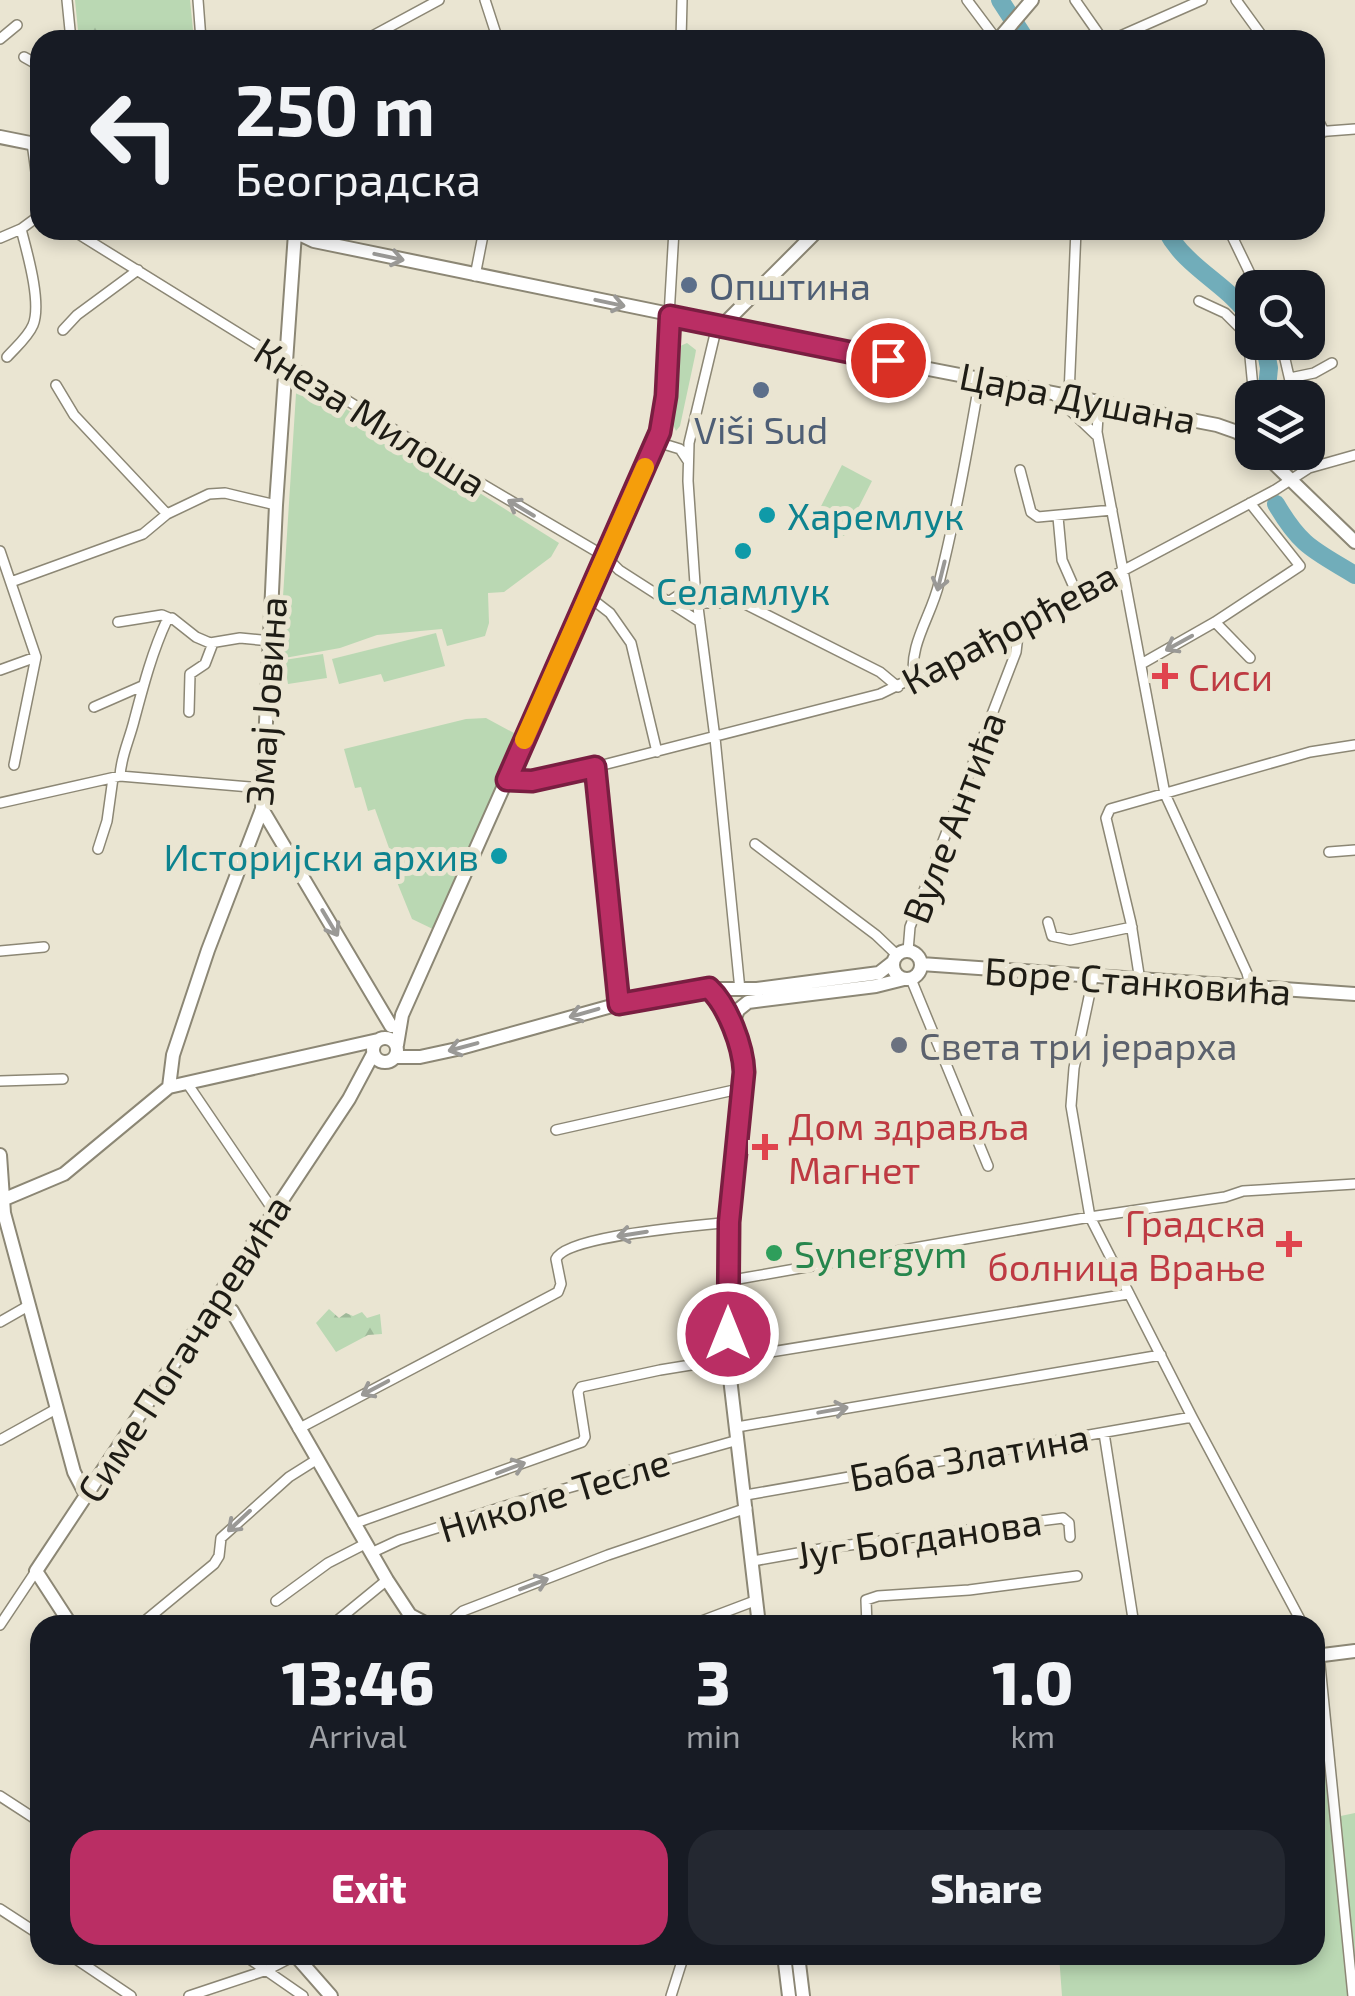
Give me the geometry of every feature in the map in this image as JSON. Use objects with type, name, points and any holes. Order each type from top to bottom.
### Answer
[{"type":"street","points":[[66,0],[70,30]]},
{"type":"street","points":[[198,0],[200,30]]},
{"type":"street","points":[[384,30],[439,0]]},
{"type":"street","points":[[485,0],[495,30]]},
{"type":"street","points":[[681,30],[682,0]]},
{"type":"street","points":[[967,0],[990,30]]},
{"type":"street","points":[[1007,30],[1032,0]]},
{"type":"street","points":[[1075,0],[1096,30]]},
{"type":"street","points":[[1134,30],[1202,0]]},
{"type":"street","points":[[1236,0],[1258,30]]},
{"type":"street","points":[[0,39],[17,26]]},
{"type":"street","points":[[24,57],[30,60]]},
{"type":"street","points":[[1325,132],[1355,129]]},
{"type":"street","points":[[0,137],[30,143]]},
{"type":"street","points":[[0,238],[30,222]]},
{"type":"street","points":[[8,357],[35,319],[28,252],[21,229]]},
{"type":"street","name":"Кнеза Милоша","points":[[88,240],[606,557],[618,570],[700,622]]},
{"type":"street","name":"Змај Јовина","points":[[169,1087],[173,1056],[208,950],[262,810],[293,240]]},
{"type":"street","name":"Цара Душана","points":[[312,240],[795,343],[1218,425],[1235,433]]},
{"type":"street","points":[[475,276],[482,240]]},
{"type":"street","points":[[383,1050],[402,1015],[658,437],[666,396],[674,240]]},
{"type":"street","points":[[740,990],[695,584],[685,446],[715,334],[808,240]]},
{"type":"street","points":[[1069,395],[1076,240]]},
{"type":"street","points":[[1235,240],[1249,270]]},
{"type":"street","points":[[63,330],[138,270]]},
{"type":"street","points":[[1200,301],[1225,313],[1248,336],[1252,380]]},
{"type":"street","points":[[1285,360],[1290,378],[1332,363]]},
{"type":"street","points":[[914,679],[914,652],[938,590],[980,378]]},
{"type":"street","points":[[56,385],[74,415],[167,514]]},
{"type":"street","points":[[1052,392],[1098,437]]},
{"type":"street","points":[[1098,401],[1098,437],[1165,794],[1251,988]]},
{"type":"street","points":[[658,437],[685,446]]},
{"type":"street","name":"Карађорђева","points":[[1325,464],[1355,456]]},
{"type":"street","points":[[1020,470],[1031,512],[1038,517],[1112,510]]},
{"type":"street","points":[[1279,470],[1355,542]]},
{"type":"street","name":"Карађорђева","points":[[507,780],[532,781],[595,767],[898,687],[1306,470]]},
{"type":"street","points":[[12,582],[144,534],[167,514],[218,492],[276,506]]},
{"type":"street","points":[[1143,663],[1300,566],[1250,502]]},
{"type":"street","points":[[1058,517],[1062,560],[1078,594]]},
{"type":"street","points":[[0,552],[36,657],[14,765]]},
{"type":"street","points":[[670,601],[695,584]]},
{"type":"street","points":[[588,596],[610,613],[632,643],[657,752]]},
{"type":"street","points":[[698,603],[743,603],[880,672],[898,687]]},
{"type":"street","points":[[118,622],[162,615],[196,638],[214,643],[240,638],[270,641]]},
{"type":"street","points":[[98,849],[142,686],[169,618]]},
{"type":"street","points":[[1215,622],[1250,658]]},
{"type":"street","name":"Вуле Антића","points":[[899,956],[1016,652],[1015,628]]},
{"type":"street","points":[[189,712],[190,674],[205,664],[214,643]]},
{"type":"street","points":[[0,670],[36,657]]},
{"type":"street","points":[[94,706],[142,686]]},
{"type":"street","points":[[1140,981],[1107,813],[1310,752],[1355,745]]},
{"type":"street","points":[[595,767],[619,1004]]},
{"type":"street","points":[[0,802],[116,777],[261,788]]},
{"type":"street","points":[[262,810],[392,1026]]},
{"type":"street","points":[[755,844],[899,956]]},
{"type":"street","points":[[1329,852],[1355,850]]},
{"type":"street","points":[[1048,922],[1052,936],[1064,940],[1132,927]]},
{"type":"street","points":[[0,952],[44,947]]},
{"type":"street","points":[[899,956],[896,974],[908,979],[988,1166]]},
{"type":"street","points":[[2,1200],[64,1174],[169,1087],[187,1082],[355,1047],[420,1058],[619,1004],[709,988],[740,990],[879,973],[899,956],[918,956],[921,964],[918,973],[908,979],[748,1002],[738,1010],[732,1028]]},
{"type":"street","name":"Боре Станковића","points":[[921,964],[1355,994]]},
{"type":"street","points":[[1094,978],[1074,1068],[1071,1106],[1090,1217],[1298,1615]]},
{"type":"street","points":[[709,988],[720,1001],[744,1058],[729,1222],[728,1360],[758,1615]]},
{"type":"street","points":[[383,1050],[392,1026],[402,1015]]},
{"type":"street","name":"Симе Погачаревића","points":[[0,1626],[273,1210],[383,1050]]},
{"type":"street","points":[[0,1080],[62,1079]]},
{"type":"street","points":[[187,1082],[273,1210]]},
{"type":"street","points":[[556,1130],[742,1088]]},
{"type":"street","points":[[0,1156],[2,1200],[28,1306],[74,1472],[86,1495]]},
{"type":"street","points":[[728,1281],[1243,1192],[1355,1184]]},
{"type":"street","points":[[298,1429],[558,1292],[561,1284],[557,1254],[566,1248],[638,1233],[729,1222]]},
{"type":"street","points":[[353,1524],[582,1442],[585,1434],[578,1392],[581,1386],[1128,1294]]},
{"type":"street","points":[[216,1299],[232,1312],[353,1524],[410,1615]]},
{"type":"street","points":[[0,1322],[28,1306]]},
{"type":"street","name":"Николе Тесле","points":[[276,1601],[328,1563],[368,1548],[738,1433],[1161,1355]]},
{"type":"street","points":[[0,1440],[56,1409]]},
{"type":"street","name":"Баба Златина","points":[[458,1615],[746,1501],[1192,1417]]},
{"type":"street","points":[[1104,1433],[1132,1615]]},
{"type":"street","points":[[152,1615],[214,1564],[221,1538],[289,1477],[316,1460]]},
{"type":"street","name":"Југ Богданова","points":[[753,1561],[1062,1518],[1068,1523],[1070,1537]]},
{"type":"street","points":[[36,1571],[65,1615]]},
{"type":"street","points":[[866,1615],[865,1604],[870,1598],[1077,1576]]},
{"type":"street","points":[[344,1615],[387,1580]]},
{"type":"street","points":[[717,1615],[757,1600]]},
{"type":"street","points":[[1325,1652],[1355,1651]]},
{"type":"street","points":[[1325,1736],[1353,1996]]},
{"type":"street","points":[[0,1796],[30,1816]]},
{"type":"street","points":[[0,1909],[30,1929]]},
{"type":"street","points":[[85,1965],[132,1996]]},
{"type":"street","points":[[259,1965],[304,1996]]},
{"type":"street","points":[[188,1996],[276,1965]]},
{"type":"street","points":[[304,1965],[331,1996]]},
{"type":"street","points":[[671,1996],[681,1965]]},
{"type":"street","points":[[785,1965],[789,1996]]},
{"type":"street","points":[[799,1965],[803,1996]]},
{"type":"green space","points":[[75,0],[190,0],[193,30],[78,30]]},
{"type":"green space","points":[[80,0],[115,0],[104,7],[99,30],[85,30]]},
{"type":"green space","points":[[687,343],[696,350],[676,431],[672,422],[677,351]]},
{"type":"green space","points":[[297,378],[559,543],[551,557],[504,592],[488,593],[489,623],[485,636],[447,646],[442,629],[377,635],[340,648],[279,659]]},
{"type":"green space","points":[[842,465],[872,481],[844,536],[814,520]]},
{"type":"green space","points":[[436,633],[445,666],[384,682],[381,674],[339,684],[332,659]]},
{"type":"green space","points":[[323,654],[327,678],[288,684],[284,660]]},
{"type":"green space","points":[[486,718],[525,739],[501,793],[459,868],[439,932],[412,919],[384,850],[389,848],[375,809],[368,811],[361,787],[355,788],[344,749],[466,719]]},
{"type":"green space","points":[[329,1309],[339,1318],[346,1313],[353,1316],[362,1312],[367,1318],[380,1314],[382,1334],[368,1335],[336,1352],[316,1323]]},
{"type":"green space","points":[[1325,1766],[1331,1818],[1355,1813],[1355,1996],[1062,1996],[1060,1965],[1325,1965]]},
{"type":"waterway","points":[[1000,0],[1020,30]]},
{"type":"waterway","points":[[1172,240],[1235,299]]},
{"type":"waterway","points":[[1267,360],[1268,380]]},
{"type":"waterway","points":[[1276,504],[1301,539],[1355,575]]},
{"type":"slow traffic","points":[[524,740],[645,467]]},
{"type":"place","name":"Општина","points":[[689,285]]},
{"type":"place","name":"Viši Sud","points":[[761,390]]},
{"type":"place","name":"Харемлук","points":[[767,515]]},
{"type":"place","name":"Селамлук","points":[[743,551]]},
{"type":"place","name":"Сиси","points":[[1165,676]]},
{"type":"place","name":"Историјски архив","points":[[499,856]]},
{"type":"place","name":"Света три јерарха","points":[[899,1045]]},
{"type":"place","name":"Дом здравља Магнет","points":[[765,1147]]},
{"type":"place","name":"Градска болница Врање","points":[[1289,1244]]},
{"type":"place","name":"Synergym","points":[[774,1253]]},
{"type":"route","points":[[728,1334],[729,1222],[744,1058],[720,1001],[709,988],[619,1004],[595,767],[532,781],[507,780],[660,432],[670,316],[888,360]]}]
